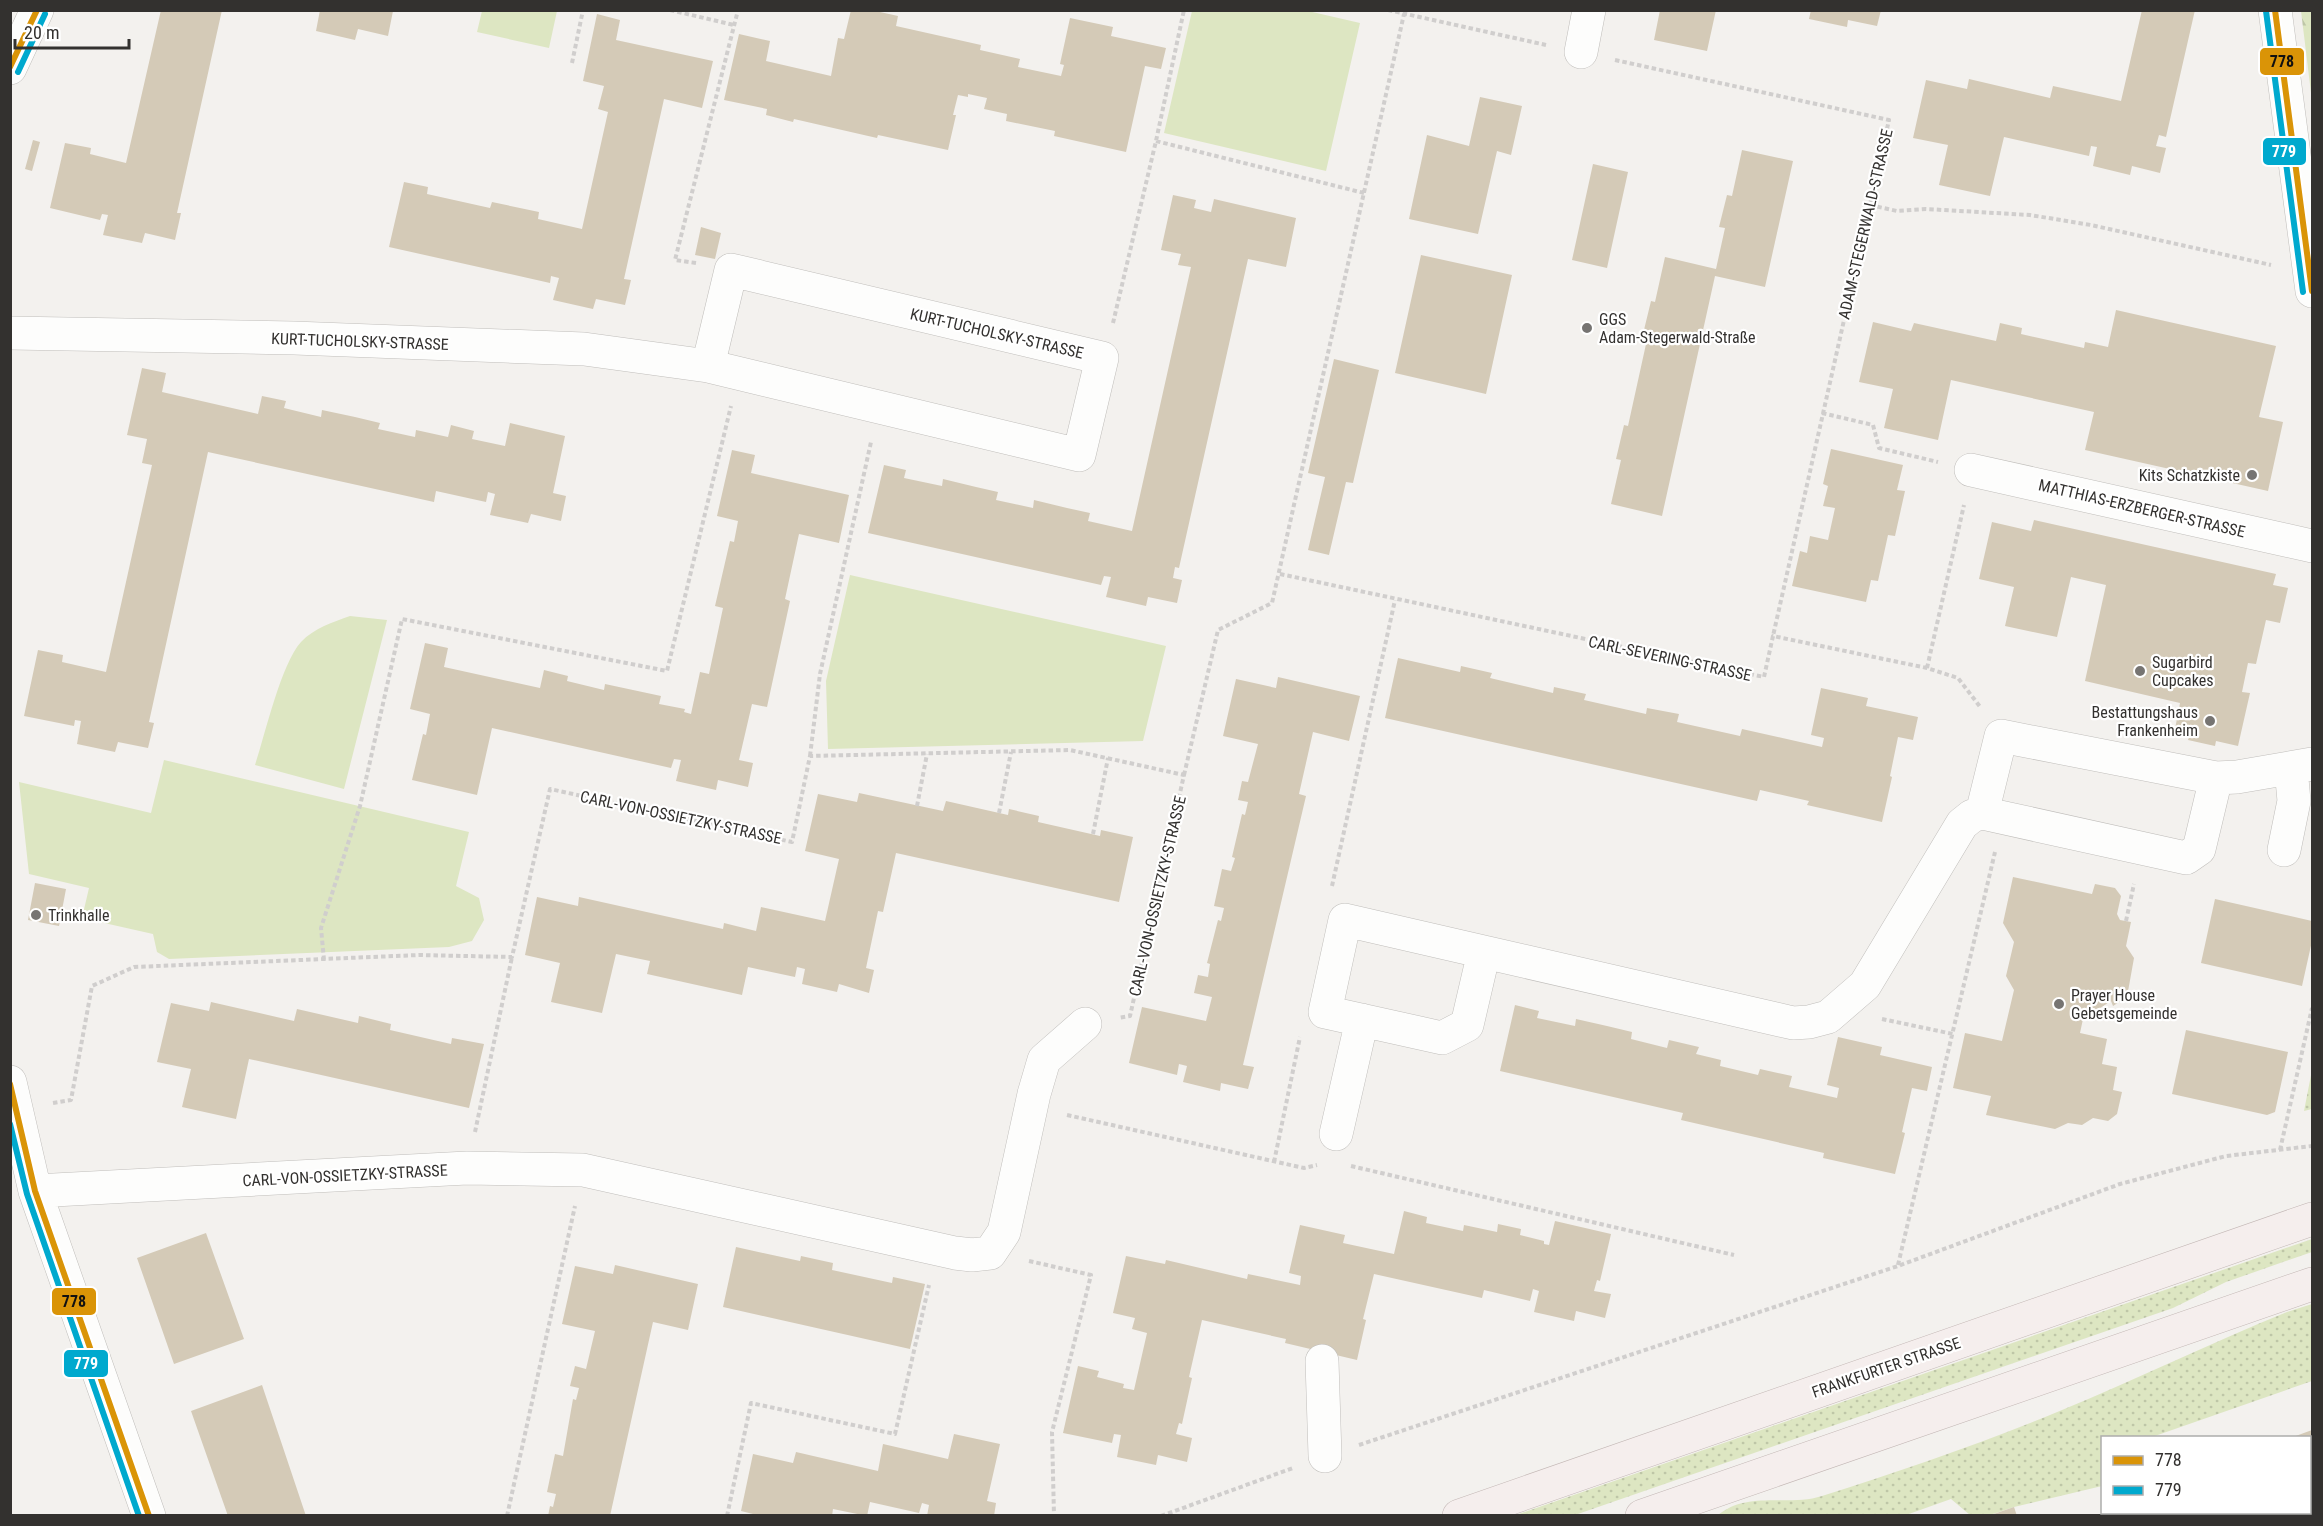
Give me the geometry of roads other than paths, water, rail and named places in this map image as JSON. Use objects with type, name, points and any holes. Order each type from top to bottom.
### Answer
[{"type":"main road","name":"FRANKFURTER STRASSE","points":[[1459,1515],[2313,1219]]},
{"type":"main road","points":[[1642,1515],[2313,1284]]},
{"type":"street","points":[[10,68],[37,10]]},
{"type":"street","points":[[1581,52],[1589,10]]},
{"type":"street","points":[[2275,10],[2311,282]]},
{"type":"street","name":"KURT-TUCHOLSKY-STRASSE","points":[[10,333],[294,338],[584,349],[723,370],[1079,455],[1102,358],[731,270],[723,370]]},
{"type":"street","name":"MATTHIAS-ERZBERGER-STRASSE","points":[[1971,470],[2313,546]]},
{"type":"street","points":[[1992,816],[2001,736],[2216,778],[2237,777],[2302,766],[2284,850]]},
{"type":"street","points":[[1484,952],[1467,1025],[1442,1038],[1325,1012],[1345,920],[1793,1023],[1809,1022],[1828,1017],[1865,985],[1962,824],[1972,816],[1992,816],[2187,858],[2199,849],[2216,778]]},
{"type":"street","points":[[1333,1148],[1362,1020]]},
{"type":"street","name":"CARL-VON-OSSIETZKY-STRASSE","points":[[35,1191],[467,1168],[583,1170],[938,1249],[972,1255],[990,1253],[1004,1232],[1031,1107],[1044,1060],[1085,1024]]},
{"type":"street","points":[[12,1090],[35,1191],[149,1515]]},
{"type":"street","points":[[1322,1361],[1325,1456]]},
{"type":"place","name":"GGS Adam-Stegerwald-Straße","points":[[1587,328]]},
{"type":"place","name":"Kits Schatzkiste","points":[[2252,475]]},
{"type":"place","name":"Sugarbird Cupcakes","points":[[2140,671]]},
{"type":"place","name":"Bestattungshaus Frankenheim","points":[[2210,721]]},
{"type":"place","name":"Trinkhalle","points":[[36,915]]},
{"type":"place","name":"Prayer House Gebetsgemeinde","points":[[2059,1004]]}]
